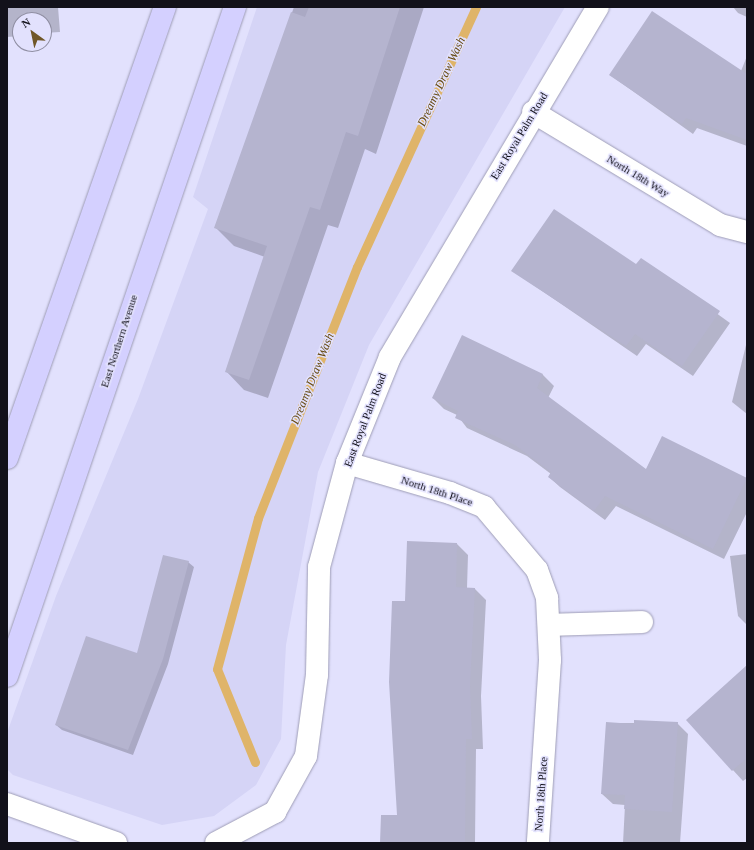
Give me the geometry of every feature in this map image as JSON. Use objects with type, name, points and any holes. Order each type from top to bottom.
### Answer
[{"type":"main road","points":[[7,458],[165,7]]},
{"type":"main road","name":"East Northern Avenue","points":[[7,676],[235,7]]},
{"type":"street","name":"East Royal Palm Road","points":[[216,843],[275,812],[306,756],[318,675],[319,567],[347,463],[390,357],[533,112],[598,7]]},
{"type":"street","name":"North 18th Way","points":[[533,112],[720,225],[747,232]]},
{"type":"street","name":"North 18th Place","points":[[347,463],[450,493],[484,507],[537,570],[547,598],[549,625],[538,843]]},
{"type":"street","points":[[549,625],[642,622]]},
{"type":"street","points":[[7,804],[116,843]]},
{"type":"shaded area","points":[[257,7],[565,7],[369,345],[318,472],[286,645],[281,739],[256,785],[214,816],[162,825],[13,775],[7,769],[7,733],[56,596],[138,399],[208,209],[193,197]]},
{"type":"building","points":[[309,7],[400,7],[358,136],[346,132],[320,210],[310,207],[249,380],[225,372],[267,246],[214,228],[291,12],[305,17]]},
{"type":"building","points":[[652,11],[747,74],[747,140],[686,118],[682,124],[609,75]]},
{"type":"building","points":[[554,209],[636,264],[641,258],[720,311],[682,366],[635,334],[626,346],[511,271]]},
{"type":"building","points":[[462,335],[543,374],[537,388],[646,469],[662,436],[747,478],[713,549],[605,496],[594,511],[548,477],[551,472],[515,445],[455,418],[458,411],[432,398]]},
{"type":"building","points":[[407,541],[457,543],[456,587],[475,588],[470,685],[472,739],[466,739],[465,843],[380,843],[381,815],[397,815],[389,682],[392,601],[405,601]]},
{"type":"building","points":[[163,555],[189,561],[163,659],[128,750],[55,725],[86,636],[137,653]]},
{"type":"building","points":[[747,665],[747,758],[732,771],[686,720]]},
{"type":"building","points":[[634,720],[678,722],[672,812],[624,809],[625,795],[601,794],[606,722],[634,724]]},
{"type":"waterway","name":"Dreamy Draw Wash","points":[[255,762],[217,669],[258,518],[357,267],[476,7]]}]
